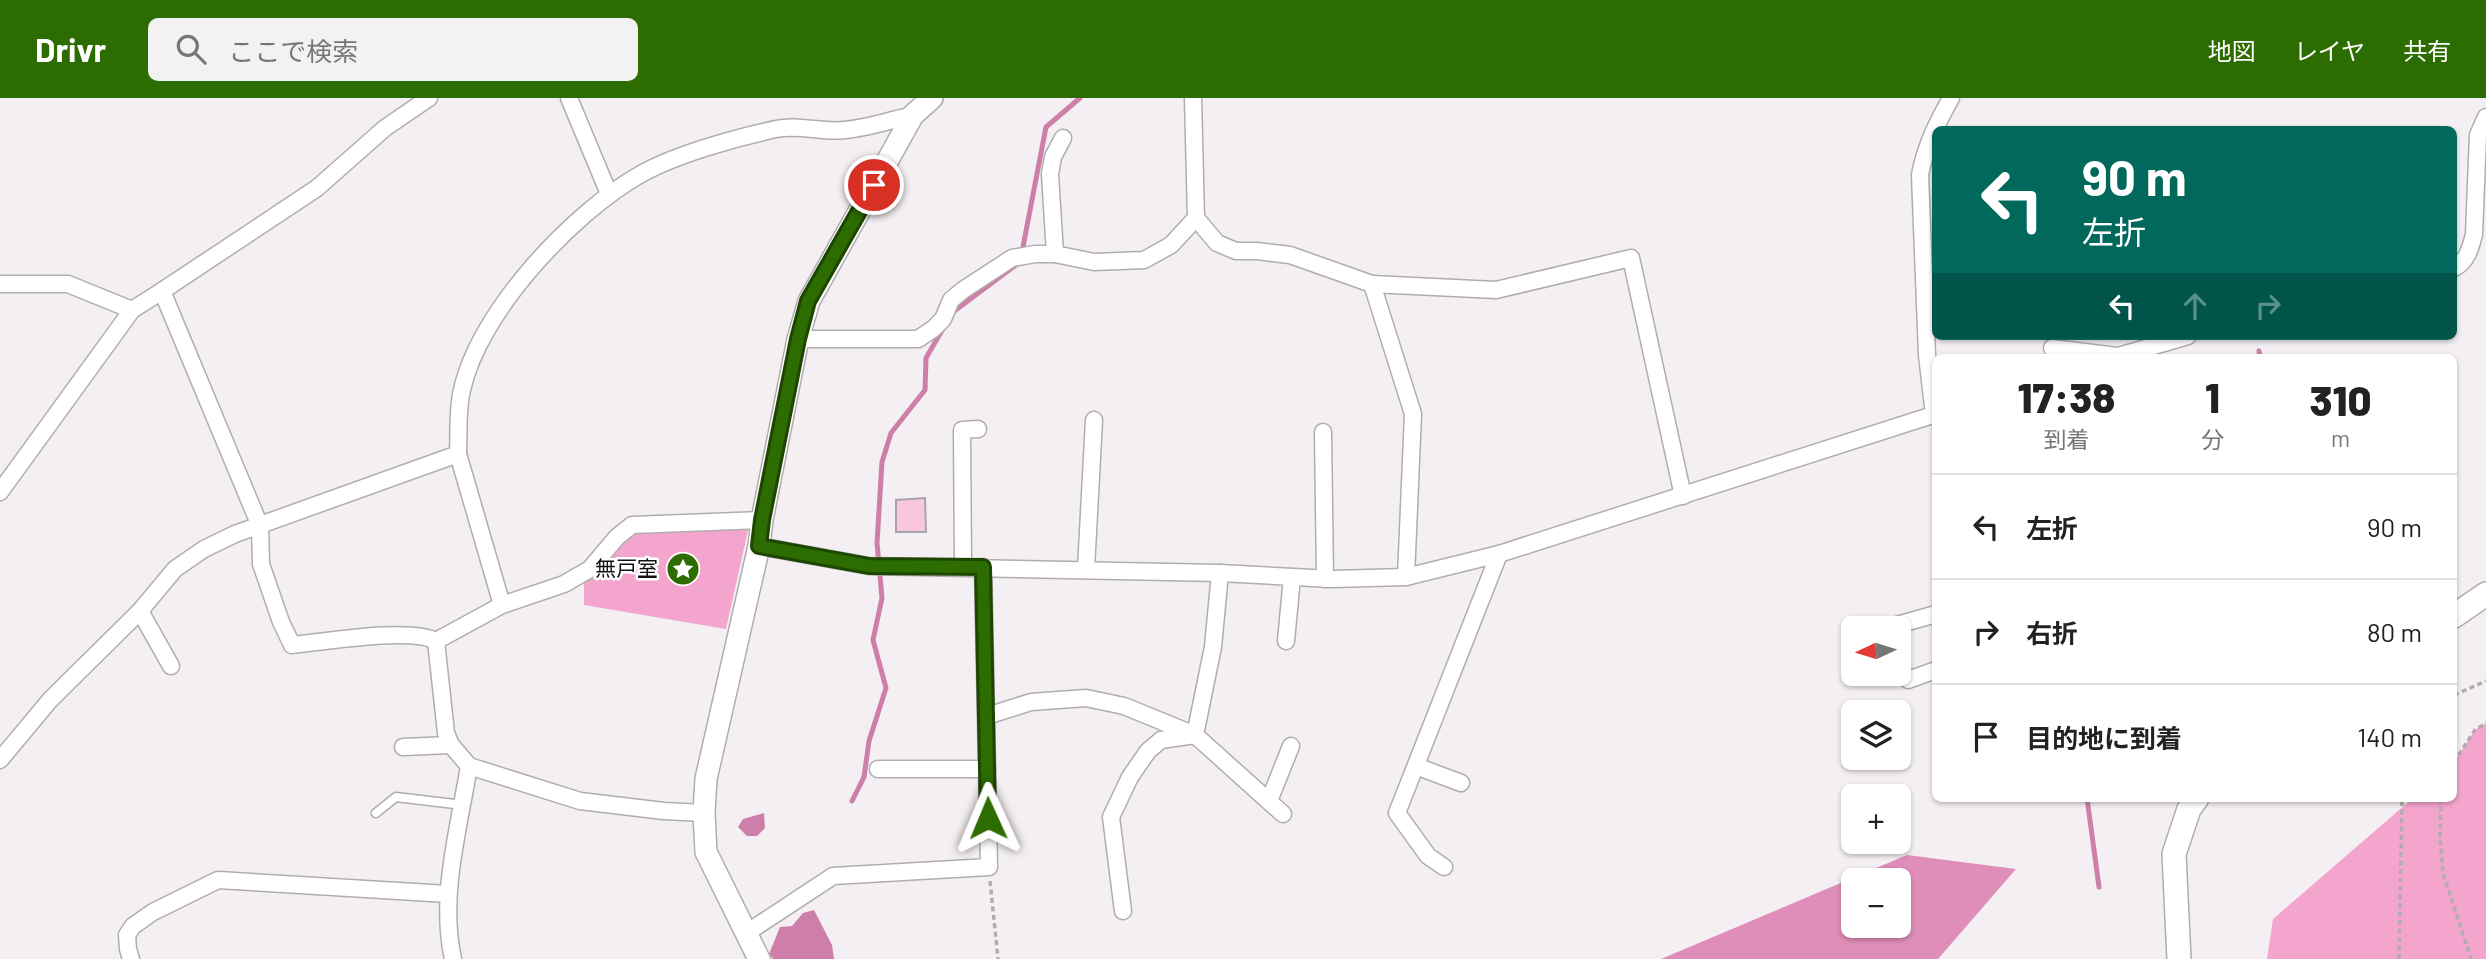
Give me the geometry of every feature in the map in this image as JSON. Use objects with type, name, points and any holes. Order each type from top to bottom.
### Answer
[{"type":"main road","points":[[2457,614],[2486,594]]},
{"type":"main road","points":[[2179,959],[2174,854],[2189,809],[2194,802]]},
{"type":"street","points":[[0,492],[132,310],[317,188],[385,128],[429,98]]},
{"type":"street","points":[[569,98],[609,194]]},
{"type":"street","points":[[759,959],[748,932],[706,852],[706,779],[759,546],[798,339],[808,301],[913,116],[932,98]]},
{"type":"street","points":[[1193,98],[1196,218],[1217,243],[1236,251],[1290,255],[1372,284],[1496,290],[1631,258],[1683,496]]},
{"type":"street","points":[[1936,126],[1951,98]]},
{"type":"street","points":[[502,605],[458,454],[461,391],[476,348],[508,296],[563,236],[609,194],[642,173],[674,159],[780,128],[845,131],[913,116]]},
{"type":"street","points":[[2457,267],[2471,249],[2478,135],[2486,117]]},
{"type":"street","points":[[1932,134],[1920,175],[1927,355],[1932,392]]},
{"type":"street","points":[[1055,254],[1050,174],[1053,157],[1063,138]]},
{"type":"street","points":[[798,339],[918,339],[943,319],[951,300],[1012,258],[1055,254],[1094,262],[1144,260],[1171,245],[1196,218]]},
{"type":"street","points":[[0,284],[68,284],[132,310]]},
{"type":"street","points":[[1372,284],[1413,414],[1406,577]]},
{"type":"street","points":[[162,291],[260,526],[261,564],[292,645],[377,637],[426,636],[436,641]]},
{"type":"street","points":[[2126,354],[2174,340]]},
{"type":"street","points":[[2052,348],[2095,354]]},
{"type":"street","points":[[759,546],[887,567],[1086,569],[1325,579],[1406,577],[1435,572],[1499,554],[1932,416]]},
{"type":"street","points":[[1086,569],[1094,420]]},
{"type":"street","points":[[963,566],[962,430],[978,429]]},
{"type":"street","points":[[1323,432],[1325,579]]},
{"type":"street","points":[[0,760],[50,700],[140,611],[175,569],[204,549],[235,534],[458,454]]},
{"type":"street","points":[[436,641],[502,605],[564,584],[590,569],[617,537],[632,525],[762,520]]},
{"type":"street","points":[[1444,867],[1428,856],[1397,813],[1499,554]]},
{"type":"street","points":[[748,932],[833,876],[989,867],[983,567]]},
{"type":"street","points":[[1195,735],[1213,647],[1220,573]]},
{"type":"street","points":[[1286,641],[1292,577]]},
{"type":"street","points":[[140,611],[171,666]]},
{"type":"street","points":[[1911,621],[1932,615]]},
{"type":"street","points":[[436,641],[446,733],[469,766],[580,801],[704,813]]},
{"type":"street","points":[[1911,679],[1932,671]]},
{"type":"street","points":[[987,716],[1031,702],[1086,698],[1124,706],[1195,735],[1283,814]]},
{"type":"street","points":[[1123,911],[1111,817],[1130,777],[1148,751],[1161,740],[1195,735]]},
{"type":"street","points":[[403,747],[452,745]]},
{"type":"street","points":[[1269,801],[1291,746]]},
{"type":"street","points":[[453,959],[448,937],[448,894],[469,766]]},
{"type":"street","points":[[1416,766],[1461,783]]},
{"type":"street","points":[[878,769],[987,769]]},
{"type":"street","points":[[131,959],[127,936],[133,926],[153,912],[218,880],[448,894]]},
{"type":"lane","points":[[376,813],[396,797],[463,805]]},
{"type":"path","points":[[2457,694],[2486,681]]},
{"type":"path","points":[[2457,757],[2475,730],[2486,723]]},
{"type":"path","points":[[2399,959],[2402,802]]},
{"type":"path","points":[[2441,802],[2443,873],[2471,959]]},
{"type":"path","points":[[989,867],[998,959]]},
{"type":"shaded area","points":[[749,526],[726,629],[584,605],[584,582],[598,571],[633,531]]},
{"type":"shaded area","points":[[2486,723],[2486,959],[2267,959],[2273,919],[2408,802],[2457,802],[2457,757],[2475,730]]},
{"type":"shaded area","points":[[764,813],[765,828],[757,836],[747,836],[738,827],[743,819]]},
{"type":"shaded area","points":[[1907,855],[2016,869],[1938,959],[1661,959],[1841,883],[1841,938],[1911,938],[1911,868],[1876,868]]},
{"type":"shaded area","points":[[814,910],[832,945],[834,959],[773,959],[769,954],[780,927],[792,926],[803,913]]},
{"type":"building","points":[[925,498],[926,532],[896,532],[896,500]]},
{"type":"waterway","points":[[1022,252],[1046,127],[1080,98]]},
{"type":"waterway","points":[[953,312],[1017,264]]},
{"type":"waterway","points":[[852,801],[864,777],[869,741],[886,688],[873,640],[882,598],[877,543],[882,462],[891,433],[925,390],[926,358],[944,327]]},
{"type":"waterway","points":[[2088,802],[2099,887]]},
{"type":"place","name":"無戸室","points":[[683,569]]},
{"type":"route","points":[[874,185],[808,301],[798,339],[759,546],[869,566],[983,567],[988,818]]}]
